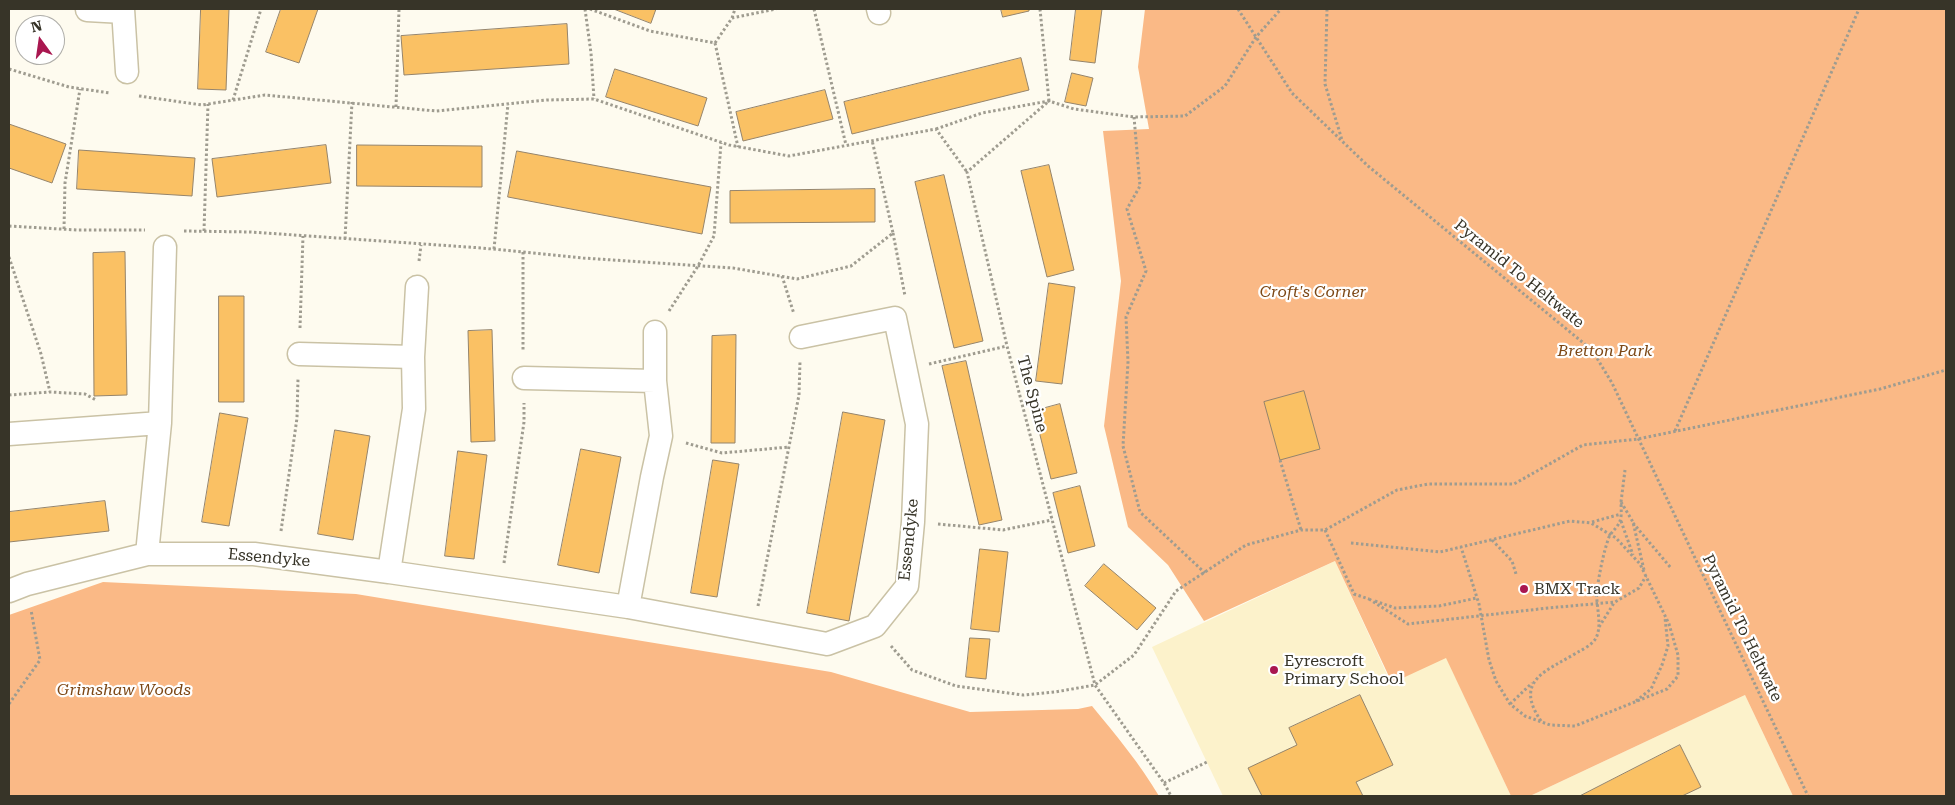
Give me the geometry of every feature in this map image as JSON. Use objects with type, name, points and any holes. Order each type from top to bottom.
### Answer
[{"type":"street","points":[[87,10],[123,11],[127,72]]},
{"type":"street","points":[[147,554],[160,423],[170,239]]},
{"type":"street","points":[[389,572],[414,409],[413,357],[417,287]]},
{"type":"street","points":[[801,337],[896,318]]},
{"type":"street","name":"Essendyke","points":[[18,587],[147,554],[254,554],[500,588],[628,608],[827,644],[875,626],[906,586],[913,522],[917,424],[896,318]]},
{"type":"street","points":[[628,608],[661,436],[655,381],[655,332]]},
{"type":"street","points":[[299,354],[413,357]]},
{"type":"street","points":[[524,378],[655,381]]},
{"type":"street","points":[[9,434],[160,423]]},
{"type":"path","points":[[233,100],[260,9]]},
{"type":"path","points":[[396,107],[399,9]]},
{"type":"path","points":[[585,9],[591,53],[594,99]]},
{"type":"path","points":[[590,9],[650,31],[715,43]]},
{"type":"path","points":[[735,9],[732,18],[715,43],[738,147]]},
{"type":"path","points":[[732,18],[776,9]]},
{"type":"path","points":[[814,9],[846,145]]},
{"type":"path","points":[[1040,9],[1049,101]]},
{"type":"path","name":"Pyramid To Heltwate","points":[[1238,9],[1292,93],[1368,166],[1592,350],[1612,384],[1808,796]]},
{"type":"path","points":[[137,96],[208,104],[265,95],[436,111],[508,104],[594,99],[721,143],[789,156],[936,129],[982,113],[1049,101],[1074,109],[1134,116],[1185,116],[1225,86],[1256,37],[1281,9]]},
{"type":"path","points":[[1327,9],[1325,84],[1342,140]]},
{"type":"path","points":[[1674,432],[1859,9]]},
{"type":"path","points":[[9,69],[69,87],[118,94]]},
{"type":"path","points":[[64,229],[65,183],[80,89]]},
{"type":"path","points":[[936,129],[967,172],[1049,101]]},
{"type":"path","points":[[345,239],[352,102]]},
{"type":"path","points":[[204,231],[208,104]]},
{"type":"path","points":[[494,249],[508,104]]},
{"type":"path","points":[[1134,116],[1140,186],[1127,209],[1146,271],[1126,317],[1128,362],[1123,446],[1140,512],[1205,572]]},
{"type":"path","points":[[872,140],[907,305],[896,318]]},
{"type":"path","points":[[655,332],[698,266],[714,236],[721,143]]},
{"type":"path","name":"The Spine","points":[[967,172],[1007,346],[1095,684],[1164,783],[1171,796]]},
{"type":"path","points":[[9,226],[148,230],[170,239],[204,231],[303,236],[733,268],[797,279],[851,266],[893,232]]},
{"type":"path","points":[[277,557],[297,418],[303,236]]},
{"type":"path","points":[[500,588],[524,422],[523,252]]},
{"type":"path","points":[[9,257],[41,354],[50,392]]},
{"type":"path","points":[[753,630],[799,394],[801,337],[782,276]]},
{"type":"path","points":[[906,369],[1007,346]]},
{"type":"path","points":[[875,626],[912,670],[956,686],[1023,694],[1055,692],[1095,684],[1134,654],[1176,592],[1246,545],[1301,530],[1325,530],[1398,490],[1428,484],[1514,484],[1583,446],[1638,439],[1880,389],[1946,370]]},
{"type":"path","points":[[9,395],[50,392],[85,394],[95,400],[103,400]]},
{"type":"path","points":[[661,436],[722,453],[789,447]]},
{"type":"path","points":[[1280,460],[1301,530]]},
{"type":"path","points":[[1599,628],[1597,591],[1603,557],[1610,534],[1620,520],[1625,470]]},
{"type":"path","points":[[1621,502],[1633,522],[1671,568]]},
{"type":"path","points":[[1351,543],[1440,552],[1570,521],[1591,523],[1621,514]]},
{"type":"path","points":[[913,522],[1003,530],[1052,520]]},
{"type":"path","points":[[1620,520],[1633,556]]},
{"type":"path","points":[[1369,599],[1408,624],[1615,602],[1639,588],[1646,578],[1633,522]]},
{"type":"path","points":[[1461,547],[1477,598],[1489,660],[1496,681],[1510,704],[1525,716],[1550,725],[1575,726],[1667,689],[1678,676],[1678,655],[1664,615],[1640,564],[1616,538],[1591,523]]},
{"type":"path","points":[[1325,530],[1354,594],[1395,608],[1439,606],[1477,598]]},
{"type":"path","points":[[1491,540],[1512,561],[1516,574]]},
{"type":"path","points":[[9,704],[40,660],[18,587]]},
{"type":"path","points":[[1510,704],[1549,669],[1596,639],[1599,628],[1615,602]]},
{"type":"path","points":[[1632,704],[1651,689],[1662,665],[1668,646],[1664,615]]},
{"type":"path","points":[[1534,681],[1531,688],[1532,708],[1542,722]]},
{"type":"path","points":[[1164,783],[1207,762]]},
{"type":"shaded area","name":"Eyrescroft Primary School","points":[[1335,561],[1391,683],[1446,657],[1511,796],[1223,796],[1152,647]]},
{"type":"shaded area","points":[[1745,695],[1793,796],[1530,796]]},
{"type":"green space","name":"Bretton Park","points":[[1145,9],[1946,9],[1946,796],[1793,796],[1745,695],[1530,796],[1511,796],[1446,658],[1392,683],[1335,561],[1204,621],[1168,565],[1128,527],[1104,426],[1121,281],[1103,131],[1149,129],[1138,67]]},
{"type":"green space","name":"Grimshaw Woods","points":[[103,582],[356,594],[831,672],[970,712],[1078,709],[1092,706],[1136,761],[1159,796],[9,796],[9,615]]},
{"type":"building","points":[[201,9],[229,9],[226,90],[198,89]]},
{"type":"building","points":[[281,9],[318,9],[299,63],[266,52]]},
{"type":"building","points":[[614,9],[656,9],[651,23]]},
{"type":"building","points":[[1001,9],[1029,9],[1029,11],[1003,17]]},
{"type":"building","points":[[1076,9],[1102,9],[1095,63],[1070,60]]},
{"type":"building","points":[[567,24],[569,64],[404,75],[401,36]]},
{"type":"building","points":[[1021,58],[1029,90],[852,134],[844,102]]},
{"type":"building","points":[[615,69],[707,98],[698,126],[606,97]]},
{"type":"building","points":[[1072,73],[1093,78],[1086,106],[1065,102]]},
{"type":"building","points":[[825,90],[833,119],[743,141],[736,112]]},
{"type":"building","points":[[9,124],[66,144],[52,183],[9,168]]},
{"type":"building","points":[[326,145],[331,183],[217,197],[212,159]]},
{"type":"building","points":[[357,145],[482,146],[482,187],[357,186]]},
{"type":"building","points":[[79,150],[195,158],[192,196],[77,189]]},
{"type":"building","points":[[517,151],[711,187],[702,234],[508,197]]},
{"type":"building","points":[[1049,165],[1074,270],[1047,277],[1021,171]]},
{"type":"building","points":[[944,175],[983,341],[954,348],[915,182]]},
{"type":"building","points":[[875,189],[875,222],[730,223],[730,191]]},
{"type":"building","points":[[125,252],[127,395],[94,396],[93,253]]},
{"type":"building","points":[[1049,283],[1075,287],[1062,384],[1036,381]]},
{"type":"building","points":[[219,296],[244,296],[244,402],[219,402]]},
{"type":"building","points":[[492,330],[495,441],[471,442],[468,331]]},
{"type":"building","points":[[736,335],[735,443],[711,443],[712,336]]},
{"type":"building","points":[[966,361],[1002,520],[979,525],[942,366]]},
{"type":"building","points":[[1304,391],[1320,449],[1280,460],[1264,402]]},
{"type":"building","points":[[1060,404],[1077,473],[1051,479],[1034,411]]},
{"type":"building","points":[[843,412],[885,420],[849,621],[807,613]]},
{"type":"building","points":[[220,413],[248,418],[229,526],[202,522]]},
{"type":"building","points":[[335,430],[370,436],[353,540],[318,534]]},
{"type":"building","points":[[581,449],[621,457],[599,573],[558,565]]},
{"type":"building","points":[[458,451],[487,455],[474,559],[445,556]]},
{"type":"building","points":[[713,460],[739,464],[717,597],[691,593]]},
{"type":"building","points":[[1080,486],[1095,546],[1068,553],[1053,493]]},
{"type":"building","points":[[105,501],[109,531],[9,542],[9,512]]},
{"type":"building","points":[[980,549],[1008,552],[999,632],[971,629]]},
{"type":"building","points":[[1104,564],[1156,608],[1137,630],[1085,586]]},
{"type":"building","points":[[970,638],[990,639],[986,679],[966,677]]},
{"type":"building","name":"Eyrescroft Primary School","points":[[1360,695],[1393,765],[1356,782],[1363,796],[1262,796],[1248,768],[1297,745],[1289,728]]},
{"type":"building","points":[[1680,745],[1701,787],[1682,796],[1580,796]]},
{"type":"place","name":"BMX Track","points":[[1524,589]]},
{"type":"place","name":"Eyrescroft Primary School","points":[[1274,670]]},
{"type":"park label","name":"Croft's Corner","points":[[1313,292]]}]
